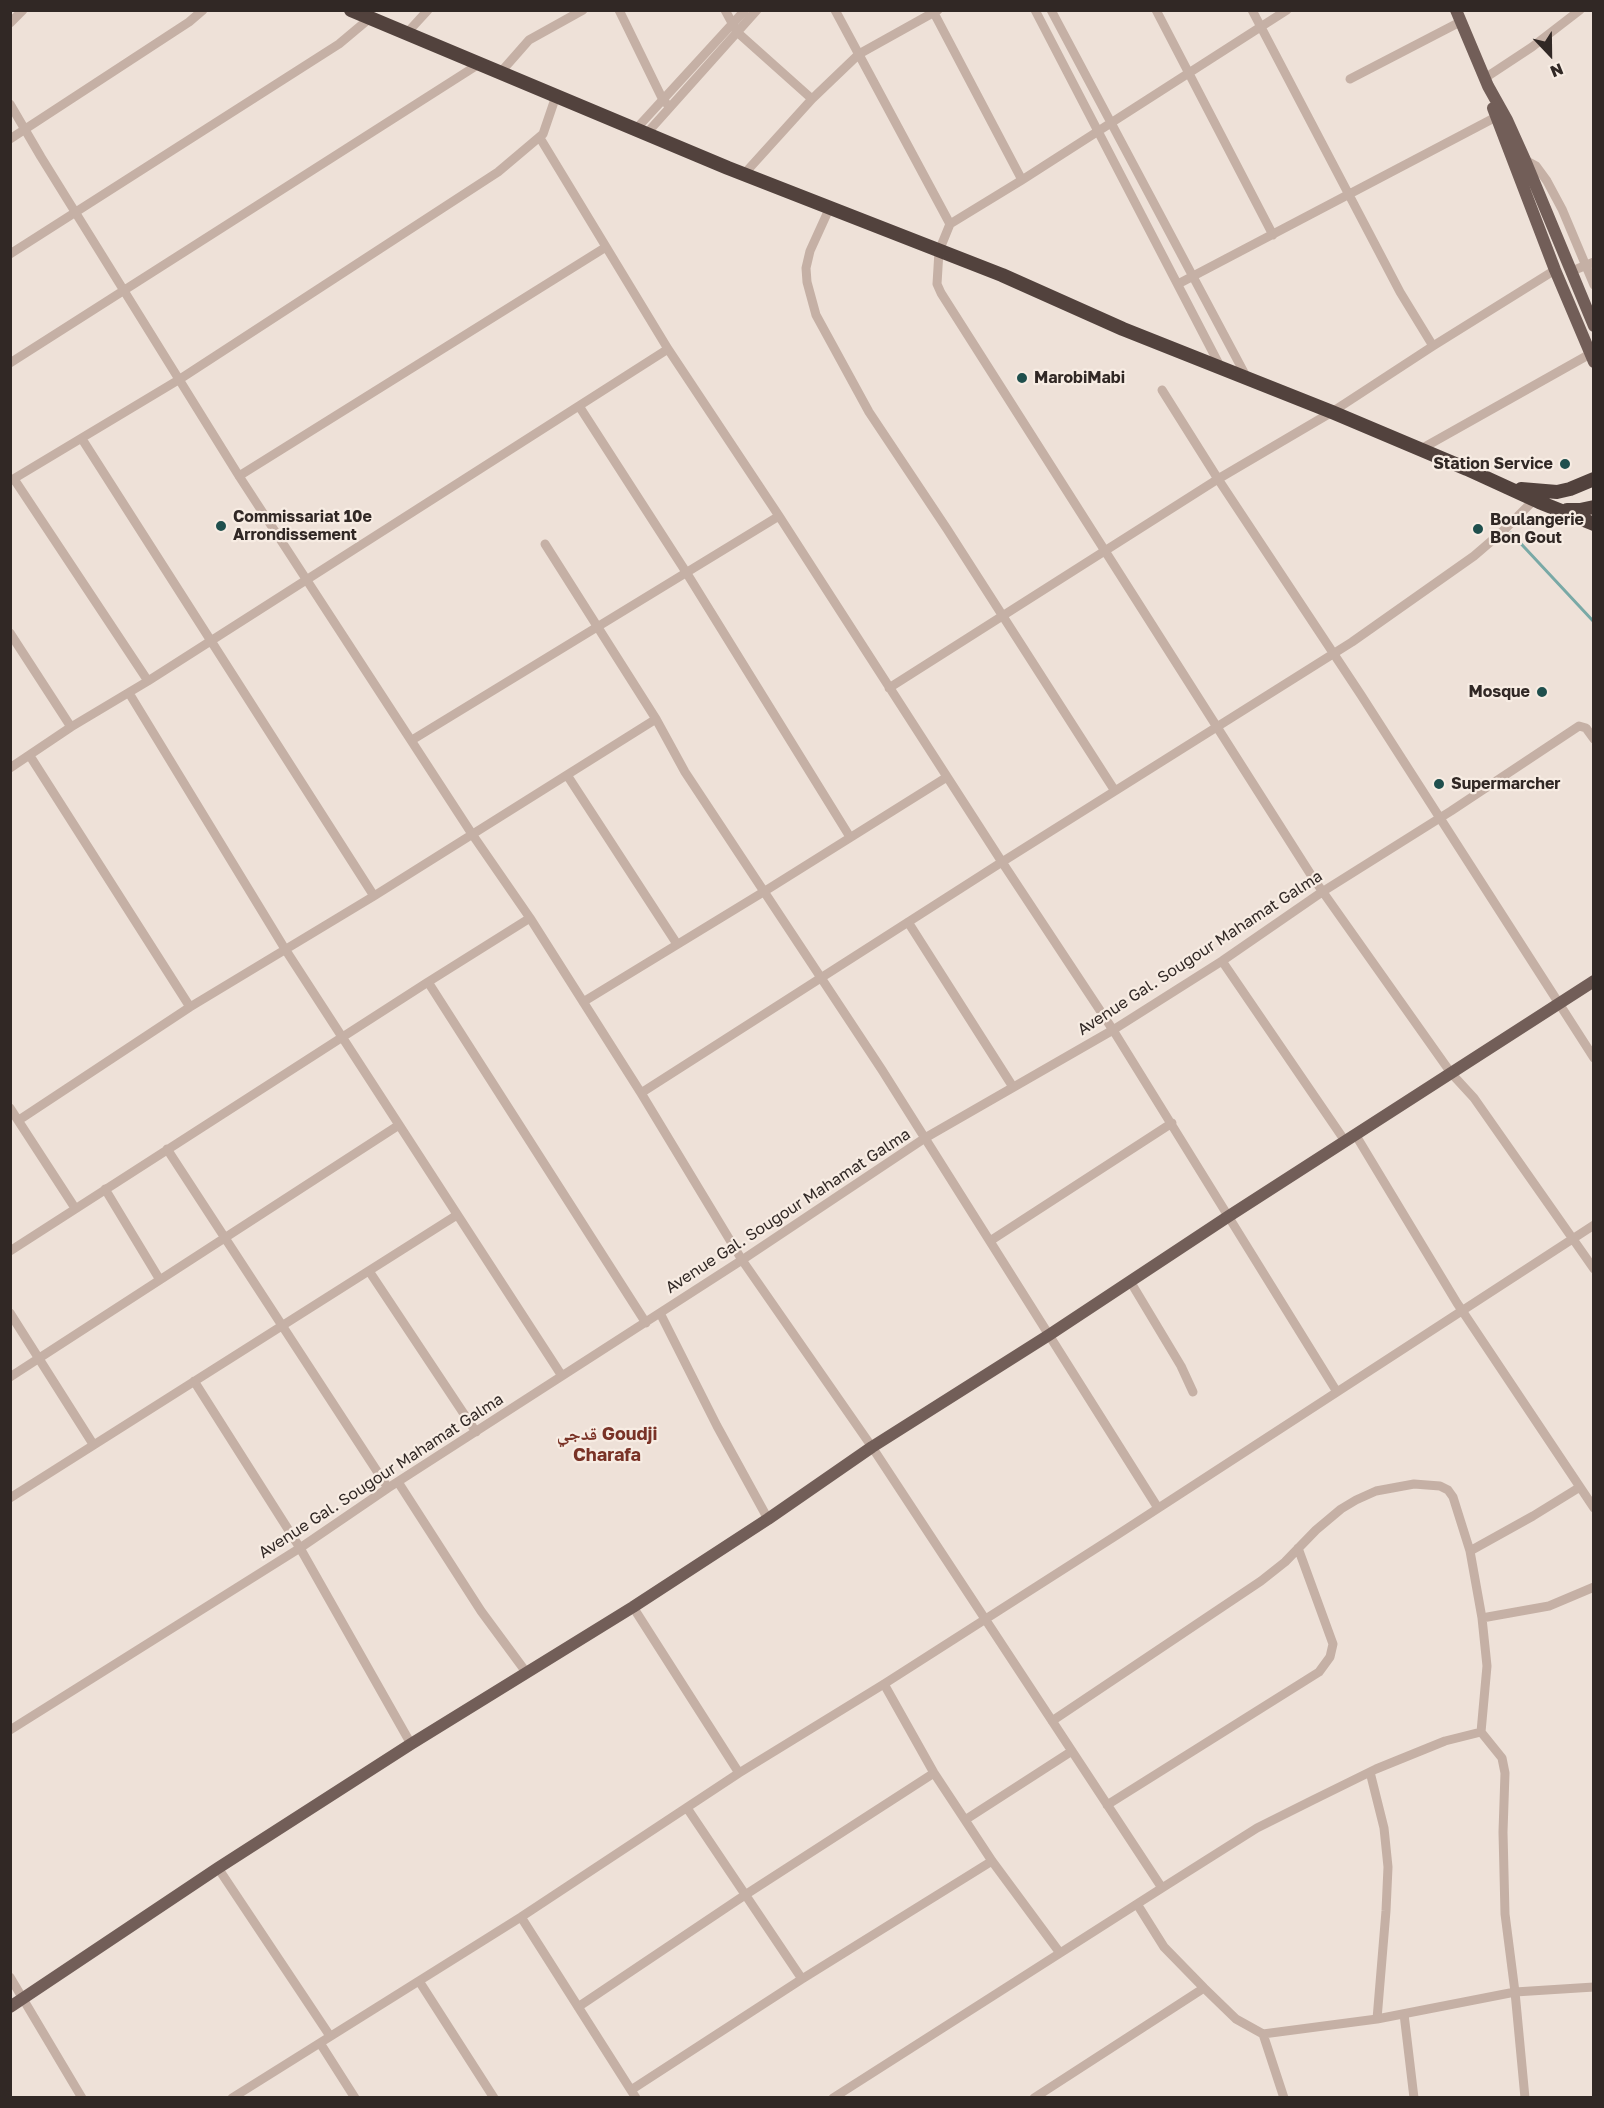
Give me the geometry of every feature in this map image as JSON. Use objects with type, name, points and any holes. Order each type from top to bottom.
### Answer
[{"type":"highway","points":[[351,10],[744,173],[1002,275],[1122,329],[1332,412],[1593,524]]},
{"type":"highway","points":[[1507,487],[1547,493],[1570,489],[1589,481],[1593,470]]},
{"type":"highway","points":[[1553,507],[1580,510],[1593,507]]},
{"type":"main road","points":[[1458,16],[1486,82],[1525,160],[1593,326]]},
{"type":"main road","points":[[1486,82],[1496,117],[1555,270],[1592,358]]},
{"type":"main road","points":[[10,2007],[218,1868],[411,1744],[633,1607],[768,1519],[872,1447],[1049,1335],[1593,981]]},
{"type":"street","points":[[10,23],[23,10]]},
{"type":"street","points":[[10,139],[180,28],[203,10]]},
{"type":"street","points":[[406,34],[428,10]]},
{"type":"street","points":[[500,73],[529,40],[583,10]]},
{"type":"street","points":[[619,10],[667,103]]},
{"type":"street","points":[[725,10],[735,29],[812,99]]},
{"type":"street","points":[[735,29],[745,10]]},
{"type":"street","points":[[641,131],[735,29],[757,10]]},
{"type":"street","points":[[835,10],[950,224]]},
{"type":"street","points":[[1035,10],[1221,368]]},
{"type":"street","points":[[1051,10],[1247,378]]},
{"type":"street","points":[[1156,10],[1273,235]]},
{"type":"street","points":[[1252,10],[1400,292],[1433,346]]},
{"type":"street","points":[[1287,10],[950,224],[939,250],[937,284],[1104,551],[1322,891],[1451,1073],[1474,1098],[1593,1269]]},
{"type":"street","points":[[1486,82],[1580,10]]},
{"type":"street","points":[[744,173],[812,99],[859,54],[936,12],[1022,180]]},
{"type":"street","points":[[1350,79],[1458,16]]},
{"type":"street","points":[[10,254],[339,44],[370,18]]},
{"type":"street","points":[[10,363],[480,64]]},
{"type":"street","points":[[148,681],[12,480],[180,379],[498,172],[540,138],[556,96]]},
{"type":"street","points":[[10,104],[305,581],[530,918],[641,1093],[742,1260],[872,1447],[1162,1888]]},
{"type":"street","points":[[1178,284],[1496,117]]},
{"type":"street","points":[[540,138],[668,349],[1113,1030],[1337,1392]]},
{"type":"street","points":[[1525,160],[1536,166],[1547,181],[1590,264],[1593,285]]},
{"type":"street","points":[[830,207],[810,251],[806,268],[807,282],[816,315],[869,412],[1115,791]]},
{"type":"street","points":[[239,476],[606,247]]},
{"type":"street","points":[[1572,272],[1590,264]]},
{"type":"street","points":[[889,687],[1218,479],[1332,412],[1555,270]]},
{"type":"street","points":[[10,768],[71,727],[148,681],[668,349]]},
{"type":"street","points":[[1421,449],[1592,358]]},
{"type":"street","points":[[1162,390],[1593,1058]]},
{"type":"street","points":[[579,406],[686,572],[850,837]]},
{"type":"street","points":[[82,439],[374,896]]},
{"type":"street","points":[[641,1093],[1002,862],[1334,654],[1473,556],[1503,531],[1534,500]]},
{"type":"street","points":[[412,740],[779,516]]},
{"type":"street","points":[[545,544],[656,719],[685,772],[925,1138],[1158,1508]]},
{"type":"street","points":[[10,633],[71,727]]},
{"type":"street","points":[[129,693],[285,949],[562,1376]]},
{"type":"street","points":[[19,1120],[190,1007],[374,896],[656,719]]},
{"type":"street","name":"Avenue Gal. Sougour Mahamat Galma","points":[[10,1730],[300,1548],[388,1488],[646,1323],[925,1138],[1113,1030],[1222,961],[1322,891],[1580,726],[1586,729],[1593,739]]},
{"type":"street","points":[[30,756],[190,1007]]},
{"type":"street","points":[[567,775],[677,944]]},
{"type":"street","points":[[583,1002],[947,777]]},
{"type":"street","points":[[10,1251],[530,918]]},
{"type":"street","points":[[908,922],[1013,1087]]},
{"type":"street","points":[[1222,961],[1350,1137],[1593,1508]]},
{"type":"street","points":[[429,982],[646,1323]]},
{"type":"street","points":[[10,1108],[75,1208]]},
{"type":"street","points":[[990,1241],[1172,1123]]},
{"type":"street","points":[[10,1377],[399,1125]]},
{"type":"street","points":[[167,1149],[388,1488]]},
{"type":"street","points":[[105,1189],[160,1280]]},
{"type":"street","points":[[10,1498],[457,1215]]},
{"type":"street","points":[[232,2097],[521,1917],[739,1773],[884,1684],[1593,1226]]},
{"type":"street","points":[[369,1271],[476,1432]]},
{"type":"street","points":[[1130,1281],[1181,1366],[1193,1392]]},
{"type":"street","points":[[10,1313],[93,1444]]},
{"type":"street","points":[[660,1313],[717,1426],[768,1519]]},
{"type":"street","points":[[194,1381],[300,1548],[411,1744]]},
{"type":"street","points":[[398,1482],[481,1611],[526,1672]]},
{"type":"street","points":[[1052,1721],[1261,1581],[1316,1530],[1356,1500],[1376,1491],[1414,1484],[1440,1486],[1448,1490],[1453,1497],[1470,1551],[1482,1618],[1487,1666],[1481,1732],[1502,1758],[1505,1773],[1503,1832],[1505,1914],[1525,2097]]},
{"type":"street","points":[[1470,1551],[1580,1487]]},
{"type":"street","points":[[1107,1805],[1318,1672],[1330,1657],[1333,1644],[1298,1548]]},
{"type":"street","points":[[1482,1618],[1549,1606],[1593,1587]]},
{"type":"street","points":[[633,1607],[739,1773]]},
{"type":"street","points":[[884,1684],[934,1773],[992,1861],[1060,1953]]},
{"type":"street","points":[[833,2097],[1257,1828],[1370,1772],[1445,1740],[1481,1732]]},
{"type":"street","points":[[965,1820],[1072,1751]]},
{"type":"street","points":[[1370,1772],[1384,1828],[1388,1867],[1377,2019]]},
{"type":"street","points":[[578,2007],[745,1895],[934,1773]]},
{"type":"street","points":[[687,1808],[802,1979]]},
{"type":"street","points":[[521,1917],[633,2094],[802,1979],[992,1861]]},
{"type":"street","points":[[218,1868],[330,2037]]},
{"type":"street","points":[[1137,1904],[1164,1947],[1236,2019],[1263,2034],[1377,2019],[1515,1992],[1593,1987]]},
{"type":"street","points":[[10,1977],[82,2097]]},
{"type":"street","points":[[419,1981],[494,2097]]},
{"type":"street","points":[[1034,2097],[1204,1988]]},
{"type":"street","points":[[1404,2014],[1414,2097]]},
{"type":"street","points":[[1263,2034],[1284,2097]]},
{"type":"street","points":[[320,2043],[355,2097]]},
{"type":"waterway","points":[[1511,533],[1594,622]]},
{"type":"place","name":"MarobiMabi","points":[[1022,378]]},
{"type":"place","name":"Station Service","points":[[1565,464]]},
{"type":"place","name":"Commissariat 10e Arrondissement","points":[[221,526]]},
{"type":"place","name":"Boulangerie Bon Gout","points":[[1478,529]]},
{"type":"place","name":"Mosque","points":[[1542,692]]},
{"type":"place","name":"Supermarcher","points":[[1439,784]]},
{"type":"district","name":"قدجي Goudji Charafa","points":[[607,1444]]}]
